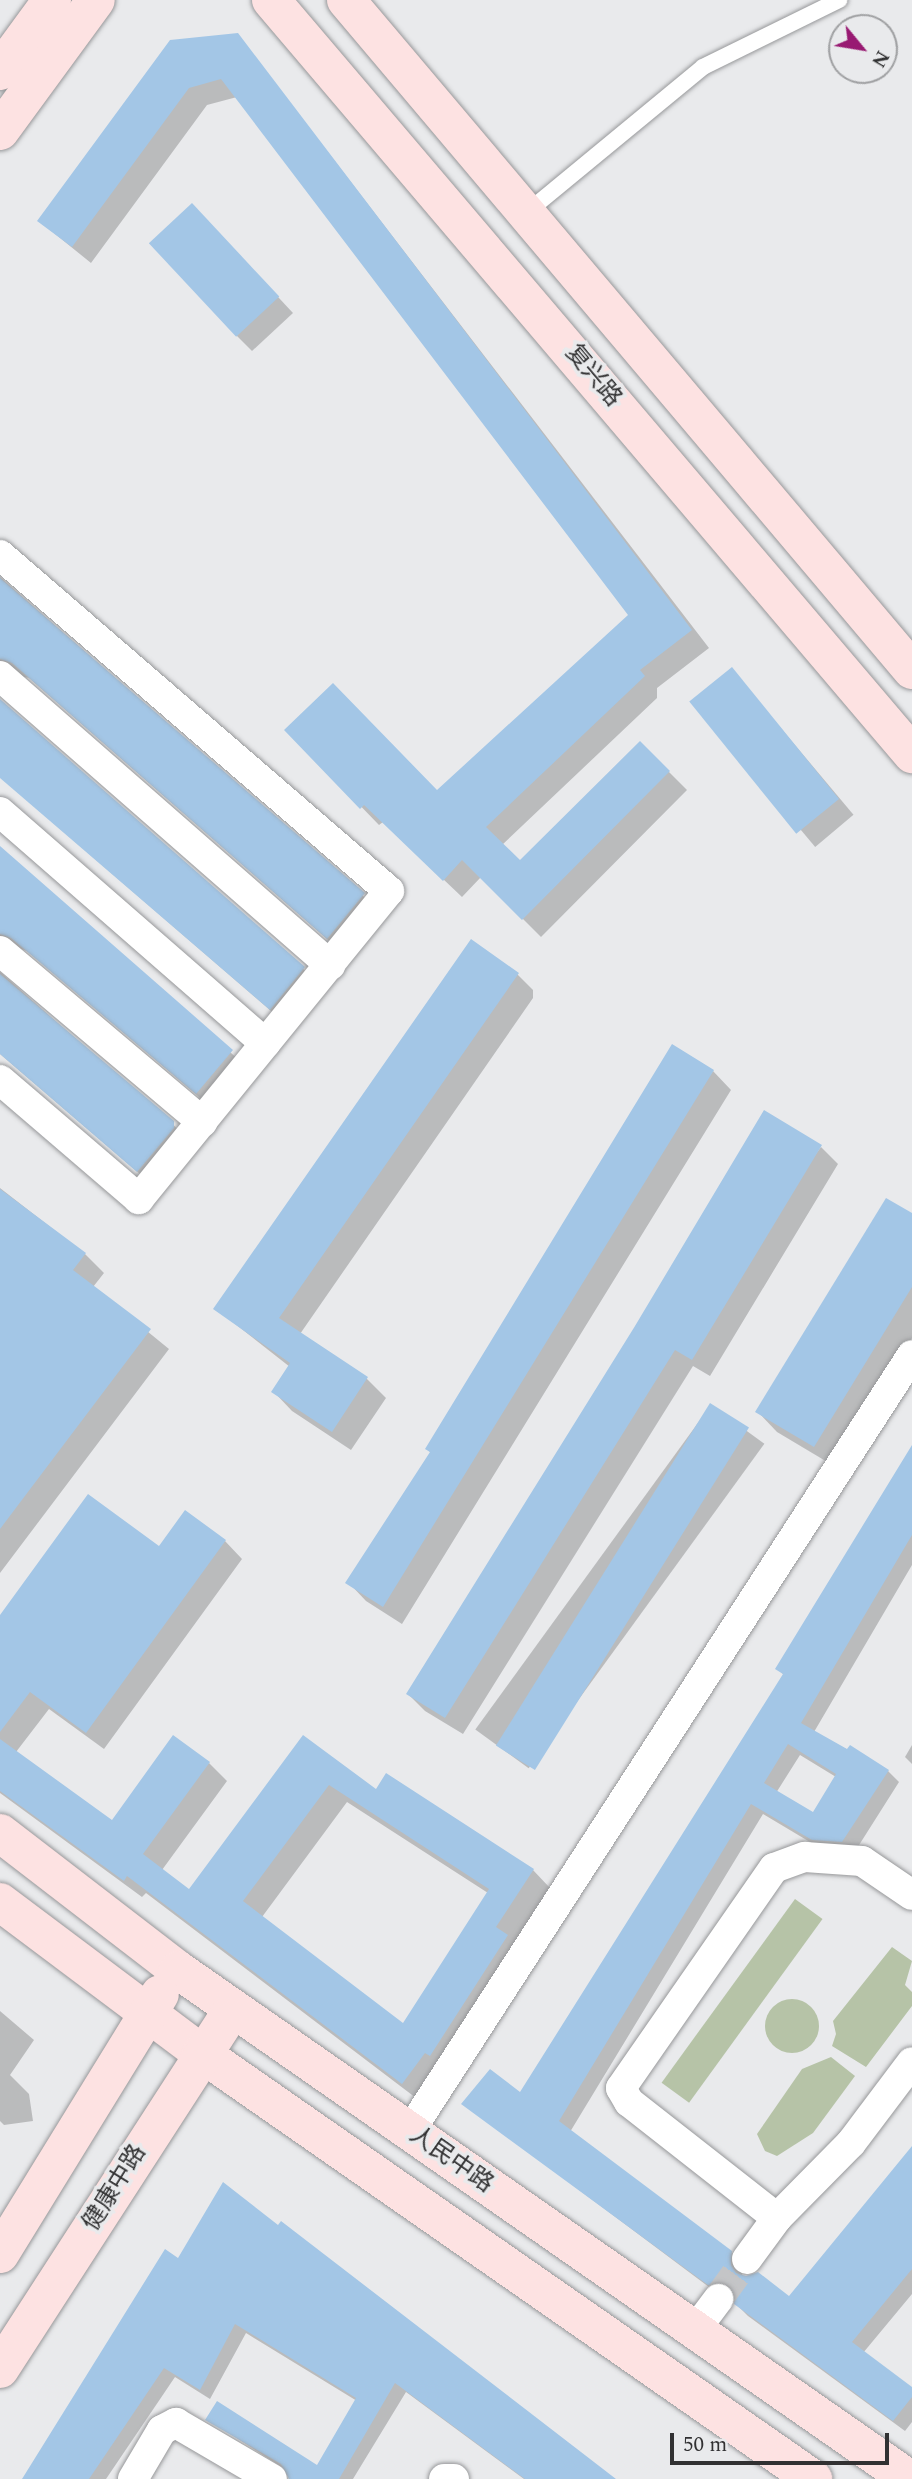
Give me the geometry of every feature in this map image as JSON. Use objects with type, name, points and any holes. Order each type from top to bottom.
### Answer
[{"type":"street","points":[[0,71],[52,0]]},
{"type":"street","points":[[0,131],[96,0]]},
{"type":"street","name":"复兴路","points":[[271,0],[912,754]]},
{"type":"street","points":[[345,0],[912,670]]},
{"type":"street","points":[[0,555],[389,891],[139,1199],[0,1080]]},
{"type":"street","points":[[0,676],[330,965]]},
{"type":"street","points":[[0,812],[265,1043]]},
{"type":"street","points":[[0,951],[202,1122]]},
{"type":"street","points":[[410,2132],[912,1354]]},
{"type":"street","name":"人民中路","points":[[0,1833],[178,1970],[909,2479]]},
{"type":"street","points":[[777,2218],[629,2102],[621,2088],[774,1868],[805,1857],[862,1861],[912,1895]]},
{"type":"street","points":[[0,1902],[145,2014],[813,2479]]},
{"type":"street","points":[[0,2254],[145,2014],[178,1970]]},
{"type":"street","name":"健康中路","points":[[0,2370],[201,2053],[233,2009]]},
{"type":"street","points":[[747,2259],[777,2218],[851,2143],[912,2062]]},
{"type":"street","points":[[695,2330],[718,2299]]},
{"type":"street","points":[[133,2479],[162,2430],[176,2423],[272,2479]]},
{"type":"street","points":[[444,2479],[454,2479]]},
{"type":"lane","points":[[527,213],[703,67],[839,0]]},
{"type":"green space","points":[[795,1899],[823,1919],[689,2103],[662,2083]]},
{"type":"green space","points":[[892,1947],[912,1961],[905,1985],[912,1992],[912,2006],[866,2067],[832,2046],[836,2034],[833,2021]]},
{"type":"green space","points":[[792,1999],[811,2007],[819,2026],[811,2045],[792,2053],[773,2045],[765,2026],[773,2007]]},
{"type":"green space","points":[[831,2057],[855,2076],[813,2133],[777,2156],[765,2151],[757,2134],[802,2069]]},
{"type":"building","points":[[238,33],[692,630],[640,670],[645,676],[486,827],[520,860],[640,741],[670,771],[522,920],[462,860],[443,881],[364,805],[360,809],[284,730],[333,683],[437,790],[628,615],[221,79],[189,88],[72,247],[37,221],[170,40]]},
{"type":"building","points":[[192,203],[279,297],[236,337],[149,243]]},
{"type":"building","points":[[0,578],[365,893],[327,939],[12,663],[0,659]]},
{"type":"building","points":[[732,667],[839,799],[796,834],[689,702]]},
{"type":"building","points":[[0,699],[305,967],[270,1010],[0,778]]},
{"type":"building","points":[[0,846],[233,1050],[196,1094],[11,938],[0,934]]},
{"type":"building","points":[[471,939],[519,973],[279,1318],[368,1377],[332,1432],[271,1392],[290,1363],[213,1309]]},
{"type":"building","points":[[0,974],[174,1121],[174,1128],[137,1172],[0,1054]]},
{"type":"building","points":[[672,1044],[714,1070],[383,1607],[345,1583],[430,1452],[425,1449]]},
{"type":"building","points":[[764,1110],[822,1145],[692,1360],[675,1350],[445,1718],[406,1694],[635,1326]]},
{"type":"building","points":[[0,1189],[86,1253],[73,1270],[151,1329],[0,1529]]},
{"type":"building","points":[[886,1198],[912,1213],[912,1287],[814,1447],[755,1412]]},
{"type":"building","points":[[710,1403],[749,1427],[535,1770],[496,1746]]},
{"type":"building","points":[[912,1445],[912,1535],[801,1723],[847,1749],[850,1745],[889,1770],[842,1842],[812,1840],[751,1804],[559,2121],[732,2251],[731,2265],[736,2273],[746,2276],[758,2272],[789,2296],[912,2146],[912,2269],[852,2342],[912,2387],[912,2397],[893,2421],[734,2304],[734,2293],[728,2285],[708,2285],[461,2104],[490,2069],[520,2092],[783,1674],[775,1669]],"holes":[[[788,1744],[836,1774],[813,1812],[764,1783]]]},
{"type":"building","points":[[88,1494],[159,1546],[185,1510],[226,1540],[86,1733],[30,1692],[0,1732],[0,1615]]},
{"type":"building","points":[[173,1735],[210,1762],[143,1854],[189,1889],[303,1735],[376,1789],[386,1773],[534,1869],[496,1927],[508,1935],[430,2056],[425,2053],[402,2084],[127,1876],[124,1881],[0,1791],[0,1739],[112,1820]],"holes":[[[329,1785],[489,1889],[403,2023],[243,1901]]]},
{"type":"building","points":[[223,2182],[278,2225],[281,2221],[616,2479],[525,2479],[395,2383],[339,2479],[289,2479],[281,2464],[205,2420],[217,2401],[317,2465],[356,2398],[235,2324],[200,2390],[164,2368],[89,2479],[22,2479],[165,2249],[178,2258]]},
{"type":"tunnel","points":[[718,2299],[747,2259]]}]
